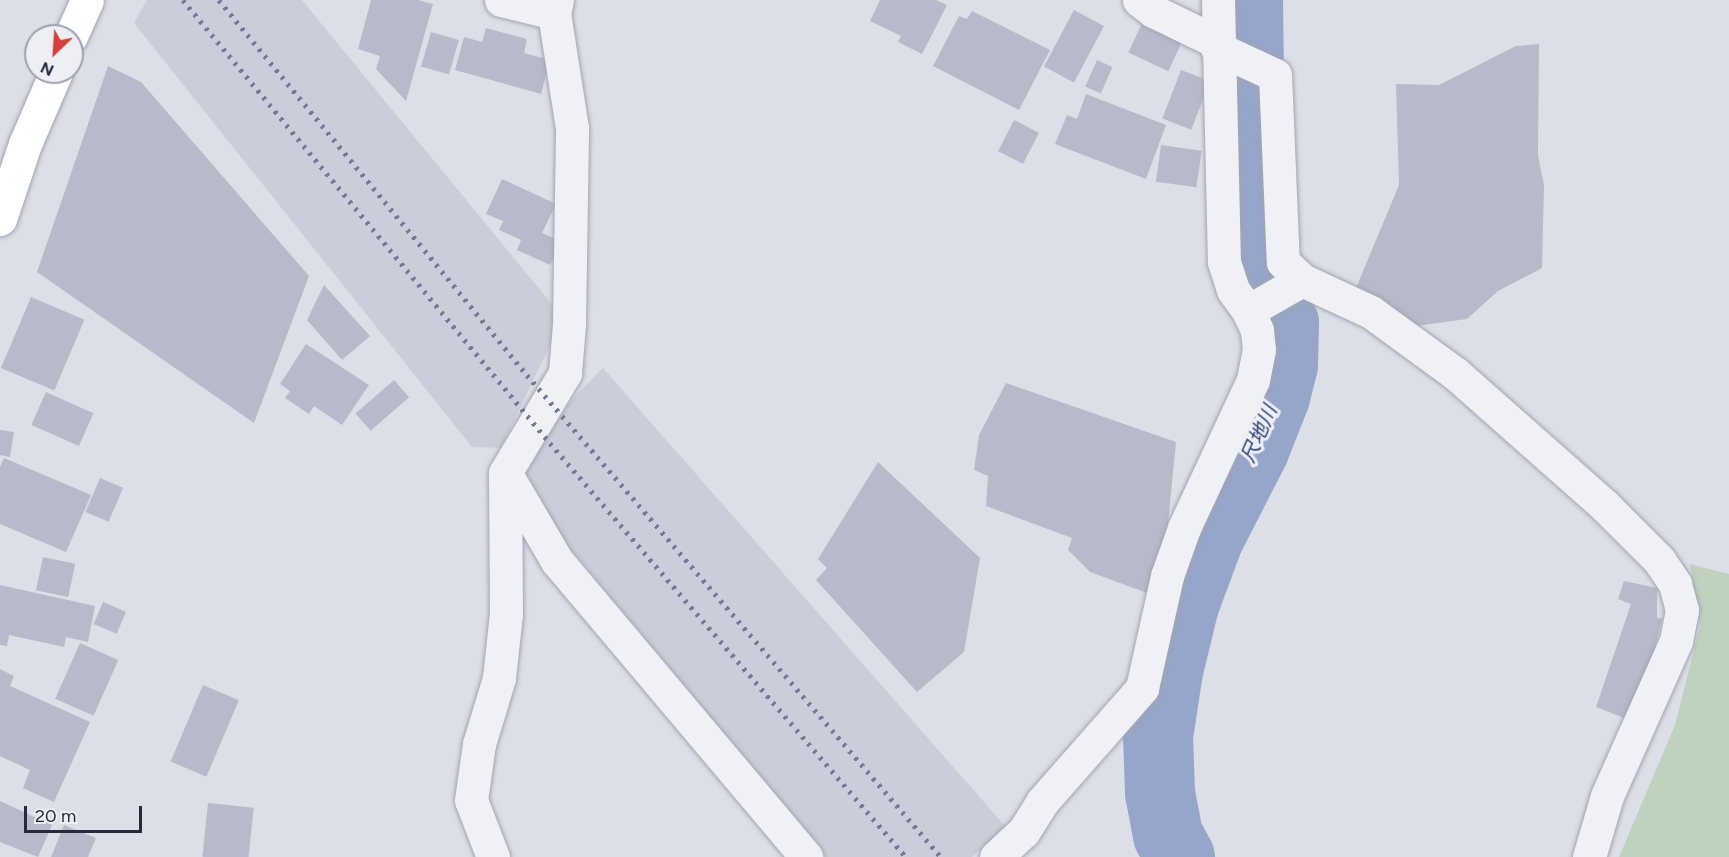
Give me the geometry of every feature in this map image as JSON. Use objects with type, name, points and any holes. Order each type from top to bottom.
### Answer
[{"type":"main road","points":[[76,24],[87,0]]},
{"type":"main road","points":[[0,219],[25,144],[51,84]]},
{"type":"street","points":[[493,857],[471,800],[479,744],[499,678],[506,614],[505,473],[565,373],[569,324],[572,128],[556,7],[501,0]]},
{"type":"street","points":[[1139,0],[1153,11],[1275,75],[1283,262],[1295,284],[1371,312],[1456,374],[1604,505],[1659,560],[1675,584],[1682,610],[1676,641],[1606,796],[1589,857]]},
{"type":"street","points":[[996,857],[1023,831],[1042,802],[1142,688],[1167,576],[1184,528],[1253,380],[1259,350],[1257,330],[1250,310],[1233,290],[1224,262],[1221,48],[1218,0]]},
{"type":"street","points":[[1250,310],[1295,284]]},
{"type":"street","points":[[505,473],[557,561],[806,857]]},
{"type":"shaded area","points":[[147,0],[302,0],[555,308],[556,333],[501,448],[472,447],[134,23]]},
{"type":"shaded area","points":[[603,368],[1006,827],[972,857],[826,857],[530,500],[521,480],[527,462],[575,396]]},
{"type":"green space","points":[[1690,564],[1729,574],[1729,857],[1619,857],[1675,725],[1700,626]]},
{"type":"building","points":[[371,0],[418,0],[433,4],[406,101],[376,69],[380,56],[358,49]]},
{"type":"building","points":[[880,0],[936,0],[947,5],[922,54],[898,42],[901,36],[870,21]]},
{"type":"building","points":[[1074,10],[1104,26],[1074,82],[1044,67]]},
{"type":"building","points":[[972,11],[1050,50],[1019,110],[933,66],[959,16],[967,19]]},
{"type":"building","points":[[1144,19],[1184,38],[1168,71],[1128,53]]},
{"type":"building","points":[[486,28],[527,39],[524,53],[550,60],[541,94],[455,70],[464,37],[482,42]]},
{"type":"building","points":[[431,32],[459,40],[449,75],[421,67]]},
{"type":"building","points":[[1539,44],[1538,156],[1544,185],[1542,268],[1498,291],[1467,319],[1416,326],[1356,288],[1399,185],[1396,84],[1439,85],[1516,46]]},
{"type":"building","points":[[1097,60],[1113,67],[1101,93],[1085,86]]},
{"type":"building","points":[[108,66],[141,82],[309,276],[254,423],[37,272]]},
{"type":"building","points":[[1181,70],[1210,81],[1191,130],[1162,119]]},
{"type":"building","points":[[1086,94],[1166,125],[1146,179],[1055,144],[1067,115],[1077,119]]},
{"type":"building","points":[[1014,120],[1039,133],[1023,164],[998,151]]},
{"type":"building","points":[[1161,145],[1202,151],[1196,187],[1156,182]]},
{"type":"building","points":[[502,179],[556,204],[542,233],[561,241],[550,265],[517,250],[521,240],[499,230],[503,221],[486,214]]},
{"type":"building","points":[[324,285],[370,336],[342,360],[307,320]]},
{"type":"building","points":[[31,297],[84,320],[54,391],[1,368]]},
{"type":"building","points":[[306,344],[369,385],[342,425],[314,406],[309,414],[285,398],[290,391],[280,384]]},
{"type":"building","points":[[394,380],[409,397],[371,431],[356,413]]},
{"type":"building","points":[[1006,383],[1176,442],[1167,534],[1147,593],[1090,572],[1068,550],[1072,538],[986,506],[988,476],[974,470],[979,435]]},
{"type":"building","points":[[46,392],[94,413],[79,446],[31,425]]},
{"type":"building","points":[[0,430],[14,432],[10,457],[0,455]]},
{"type":"building","points":[[4,458],[91,495],[66,552],[0,524],[0,467]]},
{"type":"building","points":[[878,462],[980,558],[964,652],[917,692],[816,580],[827,568],[818,559]]},
{"type":"building","points":[[100,478],[123,488],[109,522],[86,512]]},
{"type":"building","points":[[43,557],[75,564],[68,597],[36,590]]},
{"type":"building","points":[[1624,581],[1657,588],[1657,618],[1662,619],[1649,673],[1624,718],[1596,707],[1631,604],[1618,599]]},
{"type":"building","points":[[0,585],[95,606],[88,642],[66,637],[64,647],[9,635],[7,646],[0,645]]},
{"type":"building","points":[[103,602],[126,612],[117,634],[94,624]]},
{"type":"building","points":[[80,643],[118,660],[94,716],[55,699]]},
{"type":"building","points":[[0,669],[14,676],[10,686],[90,722],[54,802],[23,788],[30,770],[0,756]]},
{"type":"building","points":[[203,685],[239,700],[206,777],[171,761]]},
{"type":"building","points":[[0,801],[52,825],[38,857],[0,842]]},
{"type":"building","points":[[208,803],[254,808],[249,857],[202,857]]},
{"type":"building","points":[[64,825],[96,838],[88,857],[51,857]]},
{"type":"waterway","name":"尺地川","points":[[1180,857],[1168,835],[1160,793],[1158,737],[1168,671],[1184,605],[1208,540],[1254,450],[1275,397],[1283,365],[1284,323],[1261,281],[1251,244],[1248,0]]},
{"type":"railway","points":[[183,0],[550,443],[906,857]]},
{"type":"railway","points":[[219,0],[527,375],[941,857]]}]
